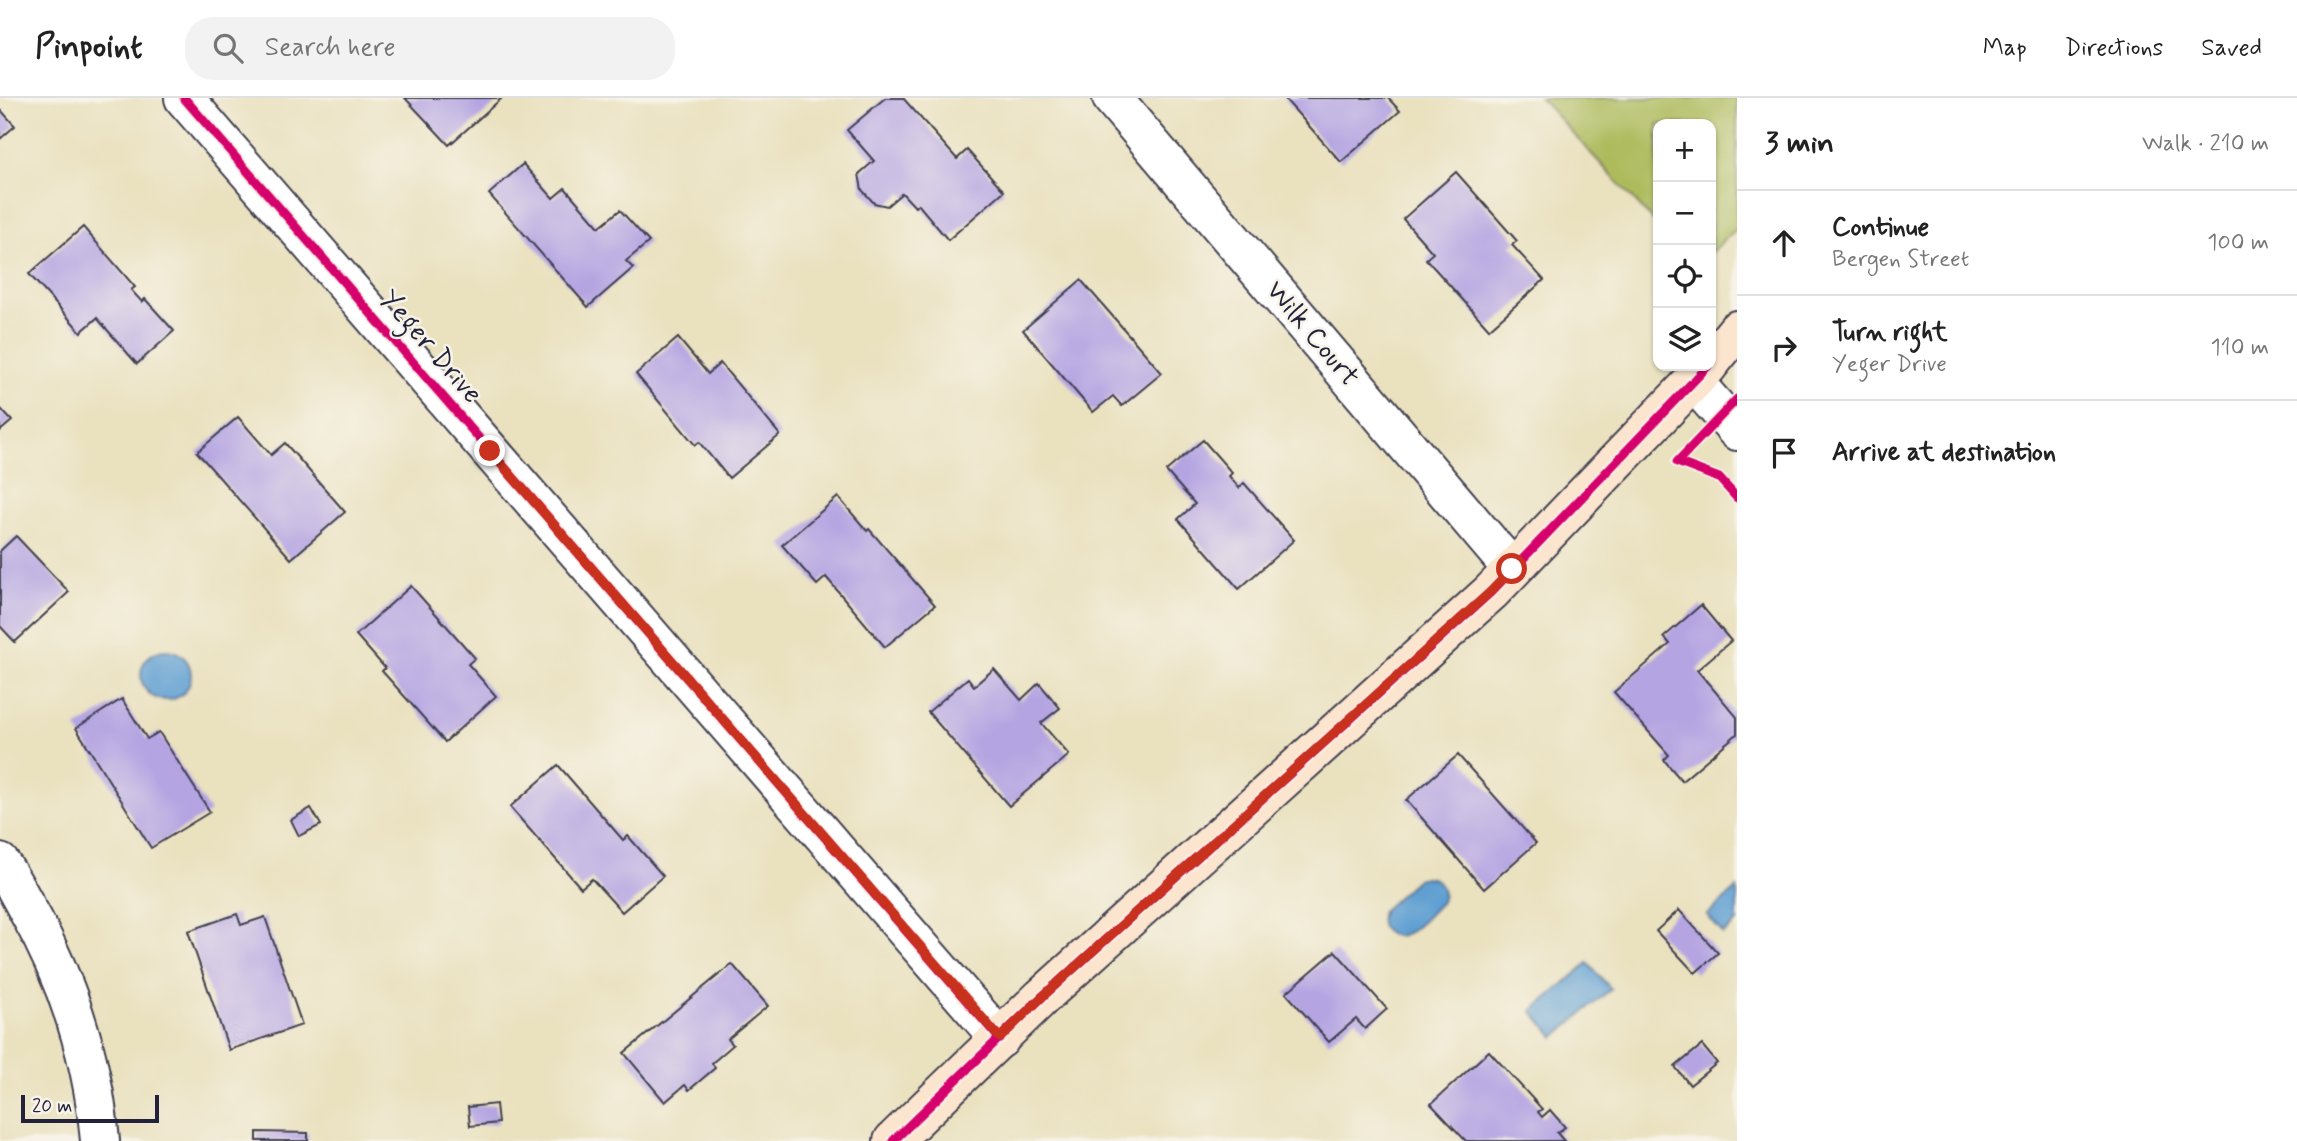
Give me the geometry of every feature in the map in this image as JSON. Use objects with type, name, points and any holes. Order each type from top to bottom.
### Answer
[{"type":"street","name":"Yeger Drive","points":[[184,98],[1000,1038]]},
{"type":"street","name":"Wilk Court","points":[[1112,98],[1512,569]]},
{"type":"street","points":[[1716,355],[1737,330]]},
{"type":"street","points":[[893,1141],[1042,997],[1490,592],[1703,371]]},
{"type":"street","points":[[1705,371],[1737,430]]},
{"type":"street","points":[[0,863],[47,943],[77,1019],[97,1109],[100,1141]]},
{"type":"green space","points":[[1540,98],[1737,98],[1737,228],[1716,248],[1716,119],[1653,119],[1653,221]]},
{"type":"water","points":[[166,650],[184,657],[191,675],[184,693],[166,700],[148,693],[141,675],[148,657]]},
{"type":"water","points":[[1417,879],[1434,879],[1440,884],[1443,892],[1441,902],[1409,932],[1393,935],[1386,932],[1381,925],[1382,911]]},
{"type":"water","points":[[1737,888],[1737,922],[1723,934],[1707,915]]},
{"type":"water","points":[[1588,963],[1611,989],[1555,1037],[1532,1011]]},
{"type":"building","points":[[405,98],[502,98],[449,145]]},
{"type":"building","points":[[885,98],[903,98],[957,159],[967,150],[1004,191],[948,240],[918,204],[915,207],[902,193],[887,206],[874,203],[862,190],[859,174],[874,161],[847,130]]},
{"type":"building","points":[[1284,98],[1388,98],[1400,111],[1341,162]]},
{"type":"building","points":[[0,109],[15,126],[0,139]]},
{"type":"building","points":[[523,164],[553,198],[565,188],[599,227],[620,210],[649,242],[626,261],[633,268],[588,307],[489,194]]},
{"type":"building","points":[[1456,172],[1517,241],[1512,245],[1544,280],[1489,329],[1426,259],[1433,253],[1403,219]]},
{"type":"building","points":[[83,227],[135,287],[131,290],[142,302],[145,299],[174,331],[137,364],[97,318],[81,332],[29,274]]},
{"type":"building","points":[[1081,280],[1162,373],[1122,406],[1113,396],[1093,412],[1023,330]]},
{"type":"building","points":[[678,338],[708,374],[720,363],[780,435],[729,478],[699,442],[695,445],[636,374]]},
{"type":"building","points":[[0,408],[12,421],[0,431]]},
{"type":"building","points":[[238,417],[271,455],[285,443],[345,512],[291,559],[197,452]]},
{"type":"building","points":[[1203,440],[1232,473],[1229,476],[1239,488],[1244,483],[1294,540],[1239,589],[1178,519],[1195,504],[1166,471]]},
{"type":"building","points":[[838,497],[935,605],[885,647],[826,577],[817,585],[782,545]]},
{"type":"building","points":[[16,536],[69,592],[15,642],[0,626],[0,551]]},
{"type":"building","points":[[411,586],[475,658],[468,664],[496,696],[445,742],[382,671],[385,668],[356,635]]},
{"type":"building","points":[[1701,605],[1731,641],[1697,670],[1737,717],[1737,734],[1682,781],[1664,760],[1669,755],[1614,692],[1670,644],[1664,637]]},
{"type":"building","points":[[994,669],[1021,700],[1039,683],[1060,708],[1041,723],[1069,755],[1009,806],[928,712],[968,678],[974,686]]},
{"type":"building","points":[[122,699],[147,739],[159,732],[210,812],[151,848],[76,728]]},
{"type":"building","points":[[1458,755],[1536,843],[1484,889],[1406,800]]},
{"type":"building","points":[[558,765],[623,840],[628,836],[663,876],[622,912],[592,879],[581,888],[510,807]]},
{"type":"building","points":[[311,808],[321,825],[299,836],[291,820]]},
{"type":"building","points":[[1679,910],[1718,953],[1695,973],[1656,931]]},
{"type":"building","points":[[237,914],[241,925],[265,917],[302,1025],[229,1050],[188,931]]},
{"type":"building","points":[[1335,951],[1387,1009],[1365,1029],[1356,1019],[1329,1042],[1286,993]]},
{"type":"building","points":[[732,964],[768,1006],[728,1039],[733,1045],[712,1063],[715,1068],[689,1090],[685,1085],[665,1102],[624,1053]]},
{"type":"building","points":[[1702,1045],[1717,1063],[1690,1085],[1675,1067]]},
{"type":"building","points":[[1489,1051],[1542,1109],[1538,1112],[1542,1117],[1550,1110],[1565,1127],[1557,1133],[1564,1141],[1466,1141],[1431,1104]]},
{"type":"building","points":[[496,1104],[498,1123],[470,1126],[468,1107]]},
{"type":"building","points":[[257,1132],[308,1133],[308,1141],[257,1141]]},
{"type":"cycle path","points":[[184,98],[1000,1039]]},
{"type":"cycle path","points":[[893,1141],[1042,997],[1491,592],[1703,371]]},
{"type":"cycle path","points":[[1737,399],[1677,462],[1719,478],[1737,498]]},
{"type":"route","points":[[490,451],[1000,1038],[1512,569]]}]
